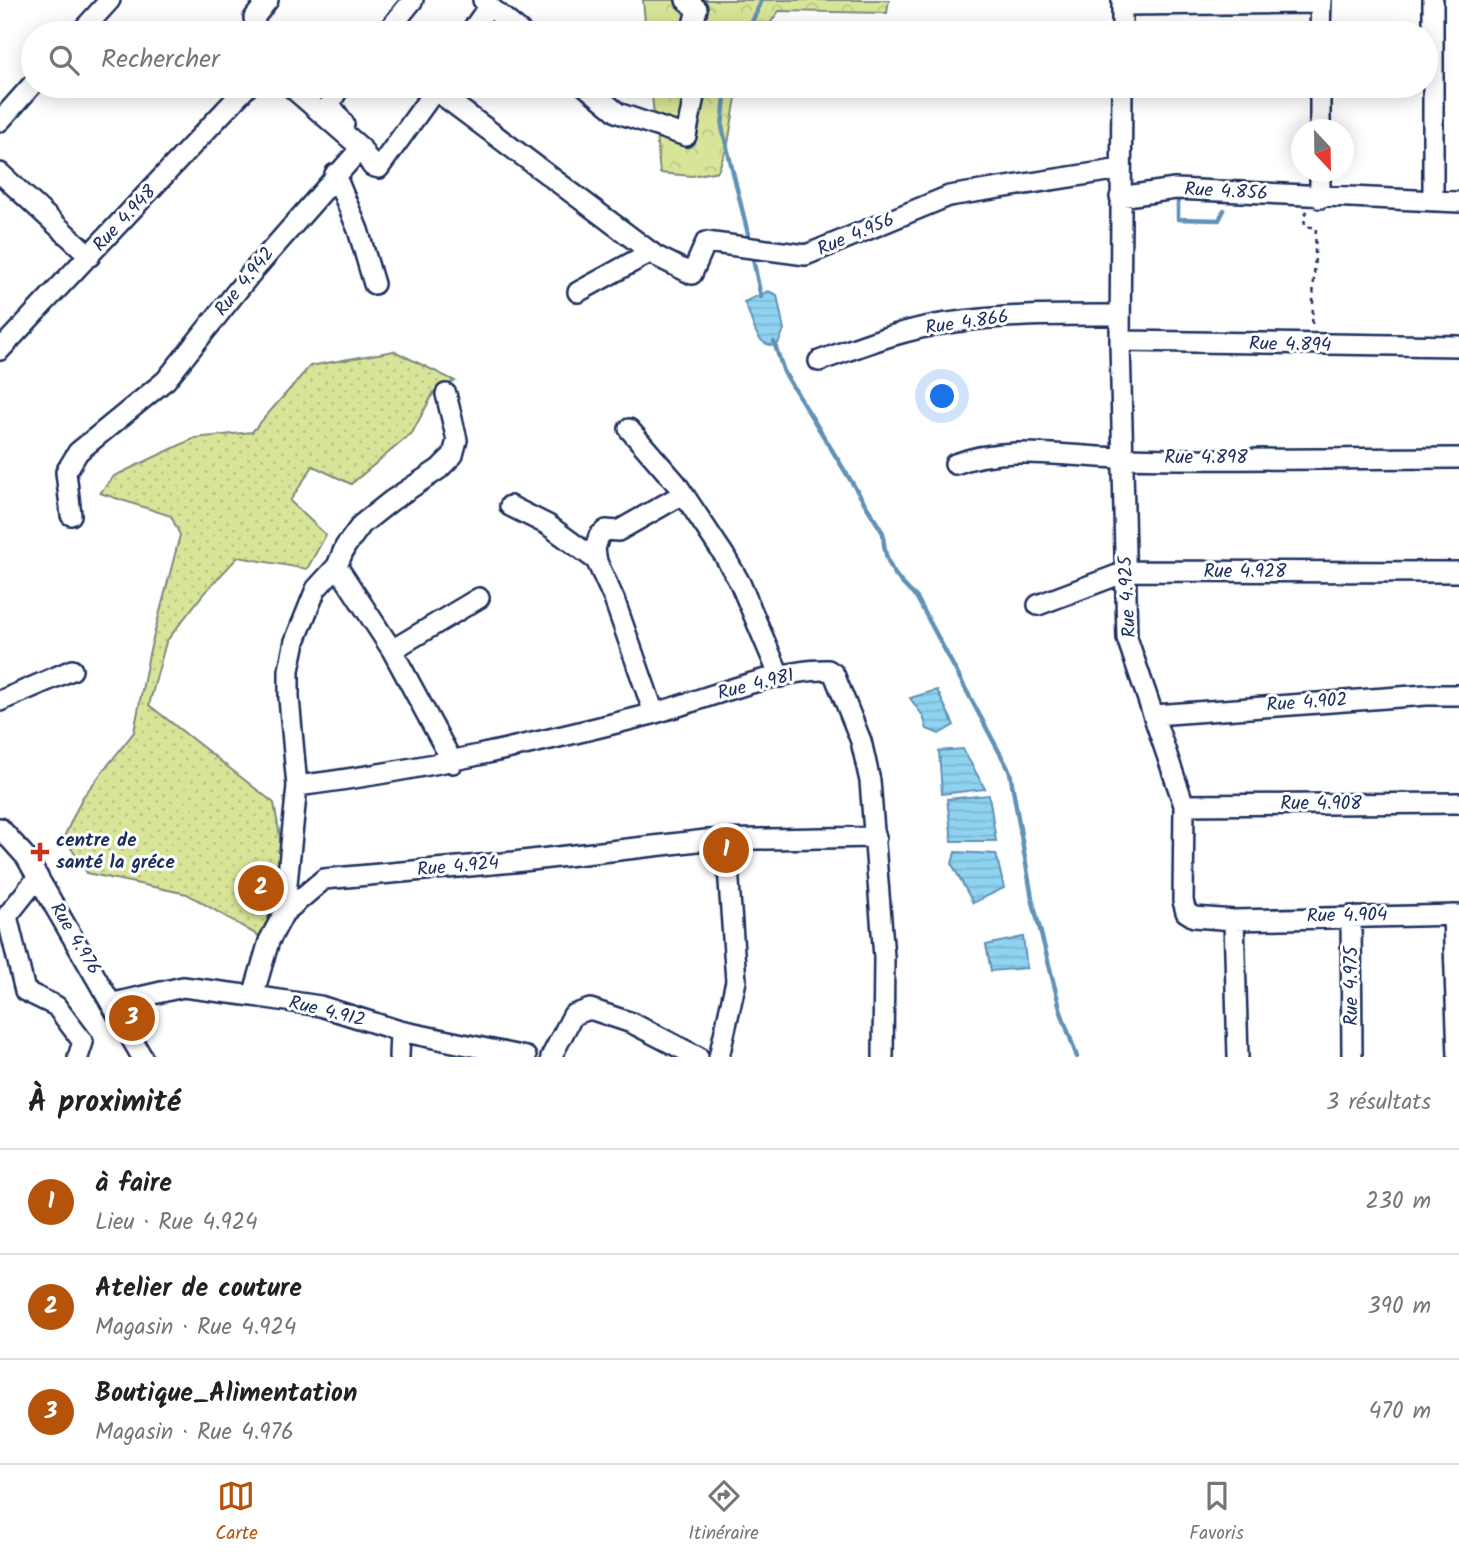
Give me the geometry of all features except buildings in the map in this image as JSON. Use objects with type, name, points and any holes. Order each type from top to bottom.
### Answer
[{"type":"street","points":[[91,21],[110,0]]},
{"type":"street","points":[[255,21],[254,18],[268,0]]},
{"type":"street","points":[[396,21],[414,0]]},
{"type":"street","points":[[1433,0],[1433,21]]},
{"type":"street","points":[[1122,21],[1122,2],[1321,1],[1320,21]]},
{"type":"street","points":[[476,21],[486,3],[508,21]]},
{"type":"street","points":[[692,21],[694,3]]},
{"type":"street","points":[[0,121],[21,97]]},
{"type":"street","name":"Rue 4.948","points":[[0,350],[237,98]]},
{"type":"street","points":[[304,98],[360,148]]},
{"type":"street","points":[[333,98],[330,104],[372,166],[379,168],[429,98]]},
{"type":"street","name":"Rue 4.956","points":[[449,98],[619,229],[651,252],[692,274],[706,242],[806,255],[949,196],[1121,169]]},
{"type":"street","points":[[600,98],[618,113],[686,136],[693,98]]},
{"type":"street","name":"Rue 4.925","points":[[1122,98],[1120,315],[1128,638],[1184,805],[1183,901],[1186,912],[1194,917],[1234,920]]},
{"type":"street","points":[[1320,98],[1320,119]]},
{"type":"street","points":[[1433,98],[1433,201]]},
{"type":"street","name":"Rue 4.942","points":[[71,515],[66,472],[78,452],[166,380],[253,271],[360,148]]},
{"type":"street","points":[[0,173],[90,256]]},
{"type":"street","points":[[335,174],[374,284]]},
{"type":"street","points":[[1320,182],[1320,198]]},
{"type":"street","name":"Rue 4.856","points":[[1120,197],[1175,189],[1320,198],[1459,202]]},
{"type":"street","points":[[578,292],[651,252]]},
{"type":"street","name":"Rue 4.866","points":[[819,361],[893,335],[947,323],[1021,315],[1120,315]]},
{"type":"street","name":"Rue 4.894","points":[[1121,341],[1312,346],[1459,346]]},
{"type":"street","points":[[284,913],[297,786],[289,670],[295,641],[316,589],[337,566],[345,547],[362,524],[391,500],[439,469],[453,455],[457,440],[446,394]]},
{"type":"street","points":[[629,429],[683,494],[740,583],[780,677]]},
{"type":"street","name":"Rue 4.898","points":[[955,464],[988,454],[1038,453],[1123,458],[1459,458]]},
{"type":"street","points":[[596,560],[599,536],[606,530],[618,531],[683,494]]},
{"type":"street","points":[[510,506],[548,525],[596,560],[614,599],[654,713]]},
{"type":"street","points":[[337,566],[392,650],[453,763]]},
{"type":"street","name":"Rue 4.928","points":[[1038,605],[1128,571],[1459,572]]},
{"type":"street","points":[[392,650],[479,598]]},
{"type":"street","points":[[0,701],[72,670]]},
{"type":"street","name":"Rue 4.981","points":[[297,786],[453,763],[654,713],[780,677],[821,670],[834,674],[861,741],[870,781],[884,957],[883,1057]]},
{"type":"street","name":"Rue 4.902","points":[[1155,715],[1426,695],[1459,695]]},
{"type":"street","name":"Rue 4.908","points":[[1184,805],[1459,803]]},
{"type":"street","name":"Rue 4.976","points":[[0,828],[26,857],[114,1003],[142,1057]]},
{"type":"street","name":"Rue 4.924","points":[[253,996],[269,941],[284,913],[324,879],[726,839],[876,837]]},
{"type":"street","points":[[719,1057],[736,981],[726,839]]},
{"type":"street","points":[[38,877],[7,916],[25,991],[56,1006],[83,1042],[78,1057]]},
{"type":"street","points":[[1456,915],[1458,1057]]},
{"type":"street","name":"Rue 4.904","points":[[1234,920],[1456,915]]},
{"type":"street","name":"Rue 4.975","points":[[1351,916],[1352,1057]]},
{"type":"street","points":[[1234,920],[1238,1057]]},
{"type":"street","points":[[114,1003],[183,987],[253,996]]},
{"type":"street","name":"Rue 4.912","points":[[253,996],[320,1006],[400,1031],[526,1057]]},
{"type":"street","points":[[551,1057],[573,1015],[590,1009],[632,1023],[693,1056]]},
{"type":"street","points":[[399,1057],[400,1031]]},
{"type":"path","points":[[1312,346],[1316,227],[1305,227],[1304,215],[1320,198]]},
{"type":"green space","points":[[643,0],[889,0],[887,13],[779,11],[772,21],[645,21]]},
{"type":"green space","points":[[652,98],[736,98],[728,144],[718,171],[692,176],[660,173]]},
{"type":"green space","points":[[394,351],[455,381],[434,392],[412,433],[351,484],[313,466],[290,501],[326,535],[307,569],[238,557],[204,593],[166,642],[149,705],[274,803],[282,848],[264,939],[187,894],[87,873],[64,837],[82,798],[134,732],[149,654],[180,535],[171,516],[100,493],[114,476],[195,438],[252,432],[310,366]]},
{"type":"water","points":[[768,291],[777,295],[784,330],[777,346],[769,345],[758,336],[744,302]]},
{"type":"water","points":[[937,690],[954,725],[939,734],[927,729],[923,716],[910,698]]},
{"type":"water","points":[[963,749],[985,789],[942,794],[939,751]]},
{"type":"water","points":[[989,795],[996,841],[952,841],[947,799]]},
{"type":"water","points":[[955,852],[996,854],[1004,888],[973,903],[952,864]]},
{"type":"water","points":[[1023,937],[1027,968],[991,971],[986,945]]},
{"type":"waterway","points":[[752,21],[762,0]]},
{"type":"waterway","points":[[725,98],[722,127],[750,242]]},
{"type":"waterway","points":[[1178,202],[1178,219],[1219,220],[1224,210]]},
{"type":"waterway","points":[[752,254],[761,297]]},
{"type":"waterway","points":[[774,342],[784,372],[883,533],[892,570],[917,598],[1010,772],[1032,898],[1061,1012],[1077,1057]]},
{"type":"place","name":"à faire","points":[[726,850]]},
{"type":"place","name":"centre de santé la gréce","points":[[40,852]]},
{"type":"place","name":"Atelier de couture","points":[[261,888]]},
{"type":"place","name":"Boutique_Alimentation","points":[[132,1018]]}]
